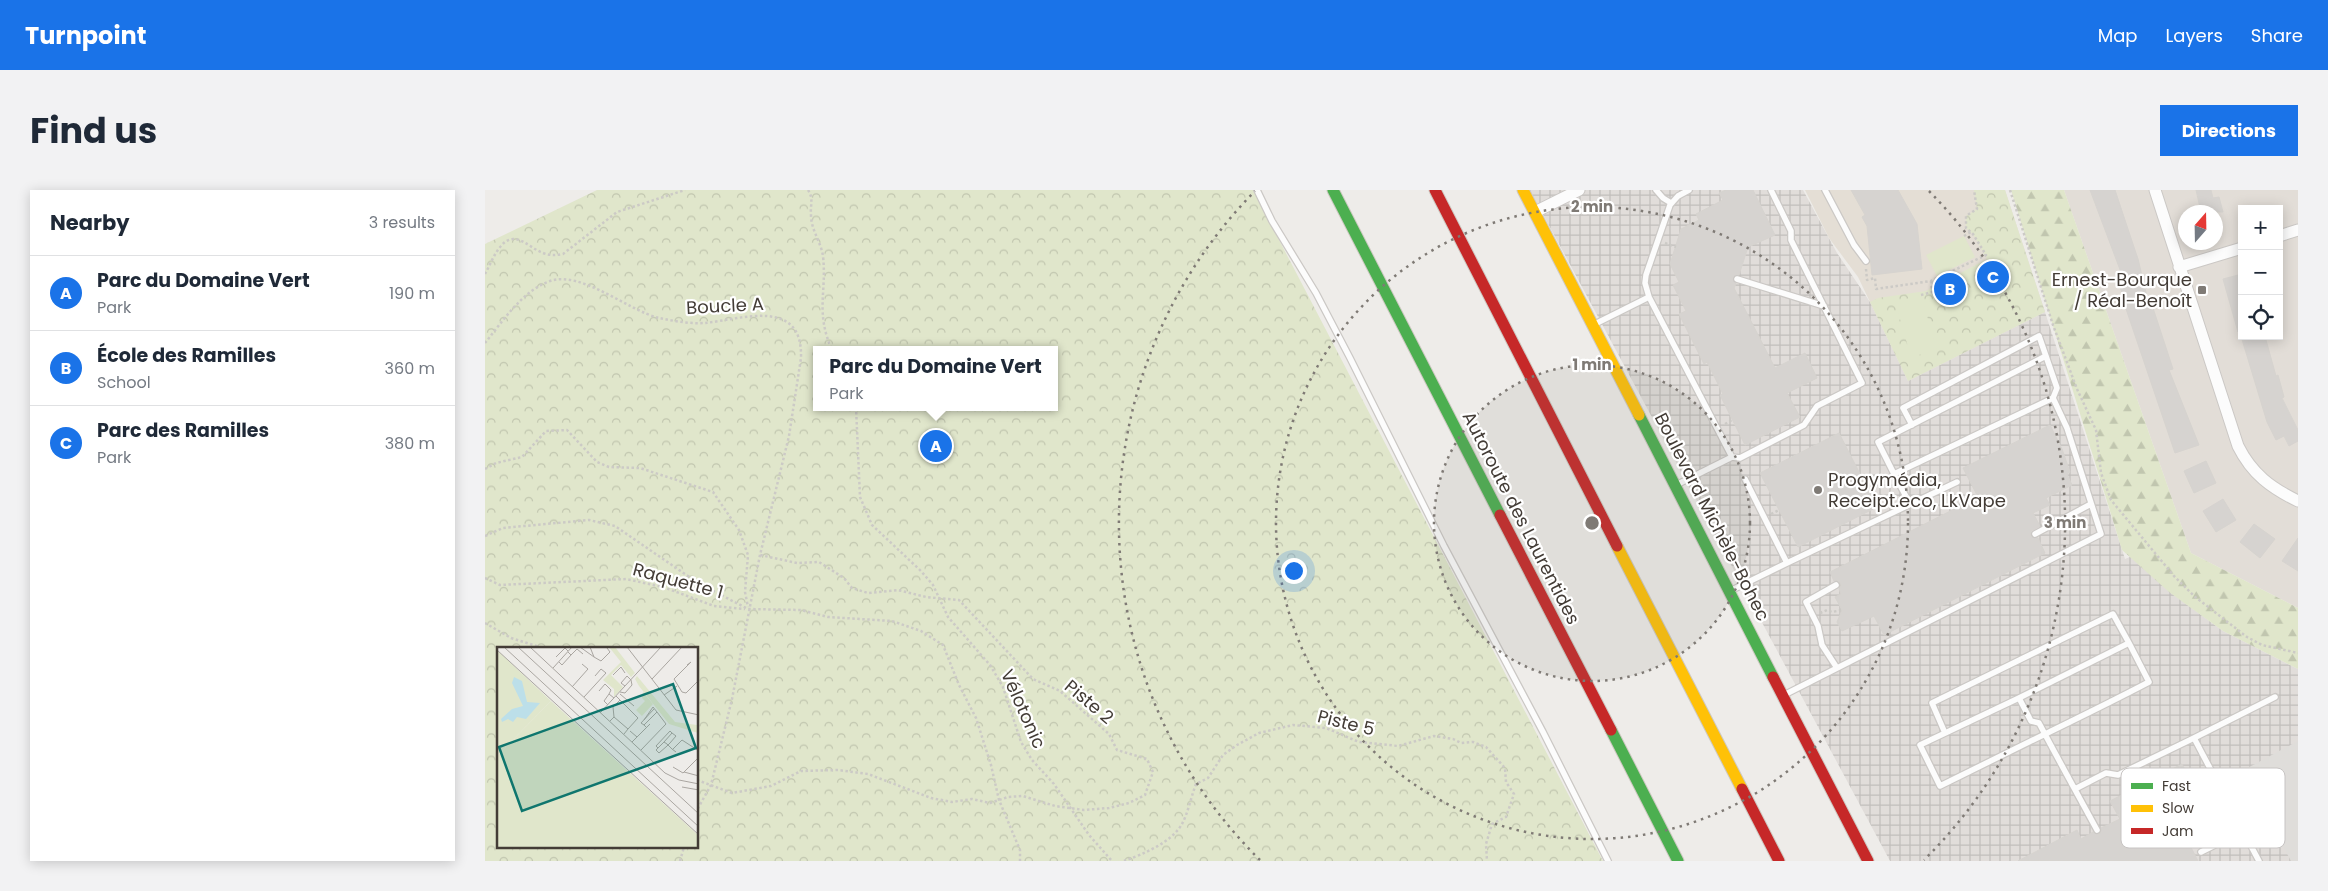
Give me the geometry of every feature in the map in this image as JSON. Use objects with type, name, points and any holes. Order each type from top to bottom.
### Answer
[{"type":"main road","name":"Autoroute des Laurentides","points":[[1333,190],[1678,861]]},
{"type":"main road","points":[[1435,190],[1779,861]]},
{"type":"main road","name":"Boulevard Michèle-Bohec","points":[[1523,190],[1868,861]]},
{"type":"street","points":[[1535,212],[1579,190]]},
{"type":"street","points":[[2155,190],[2238,446],[2247,463],[2260,478],[2267,484],[2298,501]]},
{"type":"street","points":[[2283,235],[2298,230]]},
{"type":"street","points":[[2179,267],[2238,249]]},
{"type":"lane","points":[[1257,190],[1272,220],[1316,293],[1444,546],[1543,732],[1608,861]]},
{"type":"lane","points":[[1656,190],[1671,203]]},
{"type":"lane","points":[[1689,190],[1678,196],[1671,203],[1646,275],[1645,283],[1649,297],[1732,457]]},
{"type":"lane","points":[[1675,485],[1732,457],[1740,458],[1804,425],[1817,406],[1862,383],[1791,240],[1791,231],[1771,190]]},
{"type":"lane","points":[[1825,190],[1854,246],[1866,261]]},
{"type":"lane","points":[[1737,279],[1824,306]]},
{"type":"lane","points":[[1593,325],[1649,297]]},
{"type":"lane","points":[[1894,474],[2053,398],[2057,388],[2039,336],[1903,408],[1912,425]]},
{"type":"lane","points":[[1910,504],[1878,442],[2046,356]]},
{"type":"lane","points":[[1784,695],[2101,534],[2067,428],[2053,398]]},
{"type":"lane","points":[[1745,479],[1787,563]]},
{"type":"lane","points":[[1730,591],[1957,482]]},
{"type":"lane","points":[[2035,534],[2091,504]]},
{"type":"lane","points":[[1837,585],[1806,602],[1818,626],[1822,645],[1837,668]]},
{"type":"lane","points":[[1945,733],[1932,703],[2113,614],[2129,643],[2149,682],[1940,786],[1920,745],[2019,698],[2129,643]]},
{"type":"lane","points":[[2131,768],[2275,697]]},
{"type":"lane","points":[[2019,698],[2031,720],[2039,723],[2097,830]]},
{"type":"lane","points":[[2194,738],[2210,768]]},
{"type":"lane","points":[[2075,789],[2106,773],[2121,773]]},
{"type":"lane","points":[[2201,852],[2209,848]]},
{"type":"lane","points":[[2252,848],[2259,861]]},
{"type":"path","points":[[485,274],[501,246],[510,240],[522,240],[541,252],[552,256],[563,254],[617,212],[685,190]]},
{"type":"path","points":[[808,190],[812,197],[811,215],[814,234],[823,254],[821,319],[831,346]]},
{"type":"path","points":[[1866,276],[1867,280],[1875,278],[1876,289],[1931,281],[1986,255],[1971,232],[1966,228],[1966,216],[1977,209],[1974,190]]},
{"type":"path","points":[[2010,190],[2053,325],[2077,389],[2096,430],[2101,473],[2111,500],[2174,576],[2209,608],[2247,637],[2262,645],[2298,653]]},
{"type":"path","points":[[1964,236],[1971,232]]},
{"type":"path","points":[[1667,244],[1675,247]]},
{"type":"path","name":"Boucle A","points":[[485,343],[524,297],[551,281],[572,280],[594,288],[646,315],[703,323],[743,316],[769,315],[787,322],[797,332],[801,346],[801,358],[789,436],[759,555],[748,609]]},
{"type":"path","points":[[1921,294],[1932,292],[1931,281]]},
{"type":"path","name":"Vélotonic","points":[[856,411],[860,497],[872,525],[921,571],[933,585],[948,617],[990,665],[1003,687],[1021,742],[1032,760],[1054,784],[1089,836],[1112,861]]},
{"type":"path","points":[[1724,424],[1732,420]]},
{"type":"path","name":"Raquette 1","points":[[485,469],[495,463],[522,457],[546,431],[567,430],[597,462],[609,467],[639,468],[713,492],[739,530],[748,555],[745,592],[748,609],[714,606],[663,587],[626,579],[500,585],[485,578]]},
{"type":"path","points":[[1771,514],[1779,510]]},
{"type":"path","points":[[485,536],[503,528],[589,520],[615,526],[698,583],[748,609],[801,610],[828,617],[891,621],[921,631],[943,645],[959,685],[976,718],[991,765],[999,800],[1020,850],[1020,861]]},
{"type":"path","name":"Piste 2","points":[[699,781],[732,793],[771,786],[801,771],[838,770],[868,774],[931,798],[951,802],[972,799],[990,803],[1023,796],[1084,810],[1109,808],[1129,803],[1145,795],[1153,772],[1147,759],[1117,750],[1109,734],[1061,691],[1033,679],[959,600],[898,590],[868,593],[853,588],[844,578],[819,562],[797,563],[759,555]]},
{"type":"path","points":[[699,806],[711,785],[732,699],[748,609]]},
{"type":"path","points":[[1827,610],[1832,612],[1842,610]]},
{"type":"path","points":[[485,623],[511,638],[540,647]]},
{"type":"path","name":"Piste 5","points":[[1124,861],[1145,853],[1173,835],[1182,824],[1196,784],[1208,778],[1223,754],[1259,733],[1293,725],[1327,728],[1359,742],[1398,746],[1434,736],[1453,739],[1461,743],[1473,742],[1486,747],[1505,768],[1506,782],[1514,794],[1506,817],[1491,824],[1486,844],[1487,861]]},
{"type":"path","points":[[680,861],[684,848]]},
{"type":"shaded area","points":[[1530,190],[1803,190],[1837,253],[1870,302],[1908,381],[2045,312],[2125,559],[2146,550],[2170,592],[2223,631],[2298,669],[2298,861],[1890,861]]},
{"type":"shaded area","points":[[1805,190],[2005,190],[2045,312],[1908,381],[1858,277],[1829,238]]},
{"type":"shaded area","points":[[2064,190],[2298,190],[2298,608],[2191,553]]},
{"type":"shaded area","points":[[2298,741],[2298,861],[2291,861],[2284,848],[2285,768],[2248,768]]},
{"type":"green space","points":[[597,190],[1253,190],[1603,861],[485,861],[485,244]]},
{"type":"green space","points":[[1974,190],[2005,190],[2045,312],[1908,381],[1870,302],[1878,298],[1926,291],[1987,259],[1973,234],[1966,228],[1966,216],[1977,209]]},
{"type":"green space","points":[[2011,190],[2064,190],[2191,553],[2298,608],[2298,669],[2223,631],[2169,592],[2122,550]]},
{"type":"green space","points":[[1964,236],[1975,257],[1937,276],[1926,255]]},
{"type":"green space","points":[[1921,295],[1937,350],[1911,357],[1895,302]]},
{"type":"building","points":[[1726,190],[1753,190],[1775,235],[1748,247],[1739,275],[1733,277],[1736,284],[1734,288],[1775,368],[1805,353],[1817,378],[1787,393],[1800,417],[1745,445],[1720,395],[1723,394],[1707,362],[1704,364],[1679,314],[1686,311],[1673,285],[1679,282],[1670,264],[1681,229],[1699,220],[1696,214],[1723,200],[1719,193]]},
{"type":"building","points":[[1851,190],[1898,190],[1917,224],[1922,269],[1872,275],[1867,226],[1862,217],[1865,215]]},
{"type":"building","points":[[2090,190],[2115,190],[2138,259],[2150,309],[2153,308],[2173,369],[2169,370],[2199,445],[2175,453],[2123,300],[2118,276],[2122,275]]},
{"type":"building","points":[[2196,190],[2211,190],[2213,198],[2219,197],[2221,205],[2199,205]]},
{"type":"building","points":[[2238,275],[2238,332],[2223,279]]},
{"type":"building","points":[[2242,340],[2266,340],[2276,376],[2278,375],[2284,397],[2282,398],[2298,430],[2298,441],[2289,446],[2284,436],[2276,440],[2267,422]]},
{"type":"building","points":[[2050,425],[2062,449],[2070,472],[2067,474],[2072,485],[2046,498],[2050,505],[2033,513],[2040,526],[2031,531],[2031,536],[2038,538],[2045,553],[1884,635],[1874,616],[1842,631],[1837,622],[1842,610],[1835,597],[1841,594],[1839,589],[1841,585],[1839,581],[1834,581],[1830,572],[1978,497],[1963,468]]},
{"type":"building","name":"Progymédia, Receipt.eco, LkVape","points":[[1839,433],[1877,507],[1798,547],[1760,473]]},
{"type":"building","points":[[2206,461],[2216,483],[2194,493],[2184,471]]},
{"type":"building","points":[[2223,499],[2236,520],[2216,532],[2203,511]]},
{"type":"building","points":[[2254,524],[2275,539],[2260,558],[2240,542]]},
{"type":"building","points":[[2298,538],[2298,571],[2282,561]]},
{"type":"building","points":[[2182,764],[2184,768],[2174,768]]},
{"type":"building","points":[[2121,795],[2121,848],[2191,848],[2198,861],[2018,861],[2077,830],[2081,839],[2093,832],[2100,834],[2101,828],[2120,819],[2110,801]]},
{"type":"traffic: fast","points":[[1333,190],[1500,515]]},
{"type":"traffic: fast","points":[[1639,415],[1773,677]]},
{"type":"traffic: fast","points":[[1611,730],[1678,861]]},
{"type":"traffic: slow","points":[[1523,190],[1639,415]]},
{"type":"traffic: slow","points":[[1617,546],[1742,789]]},
{"type":"traffic: jam","points":[[1435,190],[1617,546]]},
{"type":"traffic: jam","points":[[1500,515],[1611,730]]},
{"type":"traffic: jam","points":[[1773,677],[1868,861]]},
{"type":"traffic: jam","points":[[1742,789],[1779,861]]},
{"type":"place","name":"Parc des Ramilles","points":[[1993,277]]},
{"type":"place","name":"École des Ramilles","points":[[1950,289]]},
{"type":"place","name":"Ernest-Bourque / Réal-Benoît","points":[[2202,290]]},
{"type":"place","name":"Parc du Domaine Vert","points":[[936,446]]},
{"type":"place","name":"Progymédia, Receipt.eco, LkVape","points":[[1818,490]]}]
